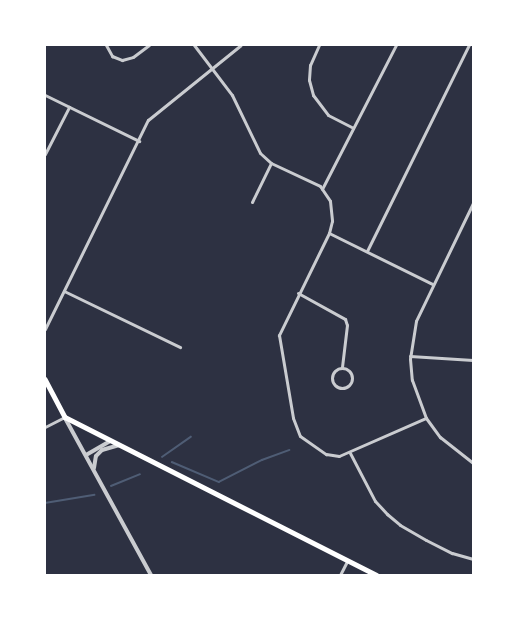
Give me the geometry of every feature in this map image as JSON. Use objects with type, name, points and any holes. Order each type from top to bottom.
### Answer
[{"type":"main road","points":[[45,379],[65,417],[376,575]]},
{"type":"street","points":[[106,45],[112,56],[122,60],[133,57],[149,45]]},
{"type":"street","points":[[194,45],[232,95],[252,142],[271,163],[322,189],[332,210],[329,234],[281,329],[279,344],[293,420],[300,436],[312,446],[330,454],[350,453],[426,418]]},
{"type":"street","points":[[45,329],[148,120],[241,45]]},
{"type":"street","points":[[319,45],[310,65],[309,80],[313,95],[328,115],[353,129]]},
{"type":"street","points":[[322,189],[396,45]]},
{"type":"street","points":[[367,251],[470,45]]},
{"type":"street","points":[[45,95],[139,141]]},
{"type":"street","points":[[45,154],[69,107]]},
{"type":"street","points":[[252,202],[271,163]]},
{"type":"street","points":[[473,203],[416,321],[410,356],[412,380],[426,418],[444,441],[473,463]]},
{"type":"street","points":[[329,234],[432,284]]},
{"type":"street","points":[[64,291],[180,348]]},
{"type":"street","points":[[298,293],[345,318],[342,367]]},
{"type":"street","points":[[410,356],[473,360]]},
{"type":"street","points":[[342,367],[350,372],[352,379],[348,387],[340,389],[333,383],[332,376],[342,367]]},
{"type":"street","points":[[45,428],[65,417],[151,575]]},
{"type":"street","points":[[86,455],[110,441]]},
{"type":"street","points":[[94,469],[96,456],[102,450],[118,445]]},
{"type":"street","points":[[350,453],[375,501],[387,514],[400,525],[437,545],[473,559]]},
{"type":"street","points":[[340,575],[347,561]]},
{"type":"waterway","points":[[162,457],[191,437]]},
{"type":"waterway","points":[[172,462],[219,482],[262,460],[289,450]]},
{"type":"waterway","points":[[111,486],[140,474]]},
{"type":"waterway","points":[[45,503],[94,495]]}]
